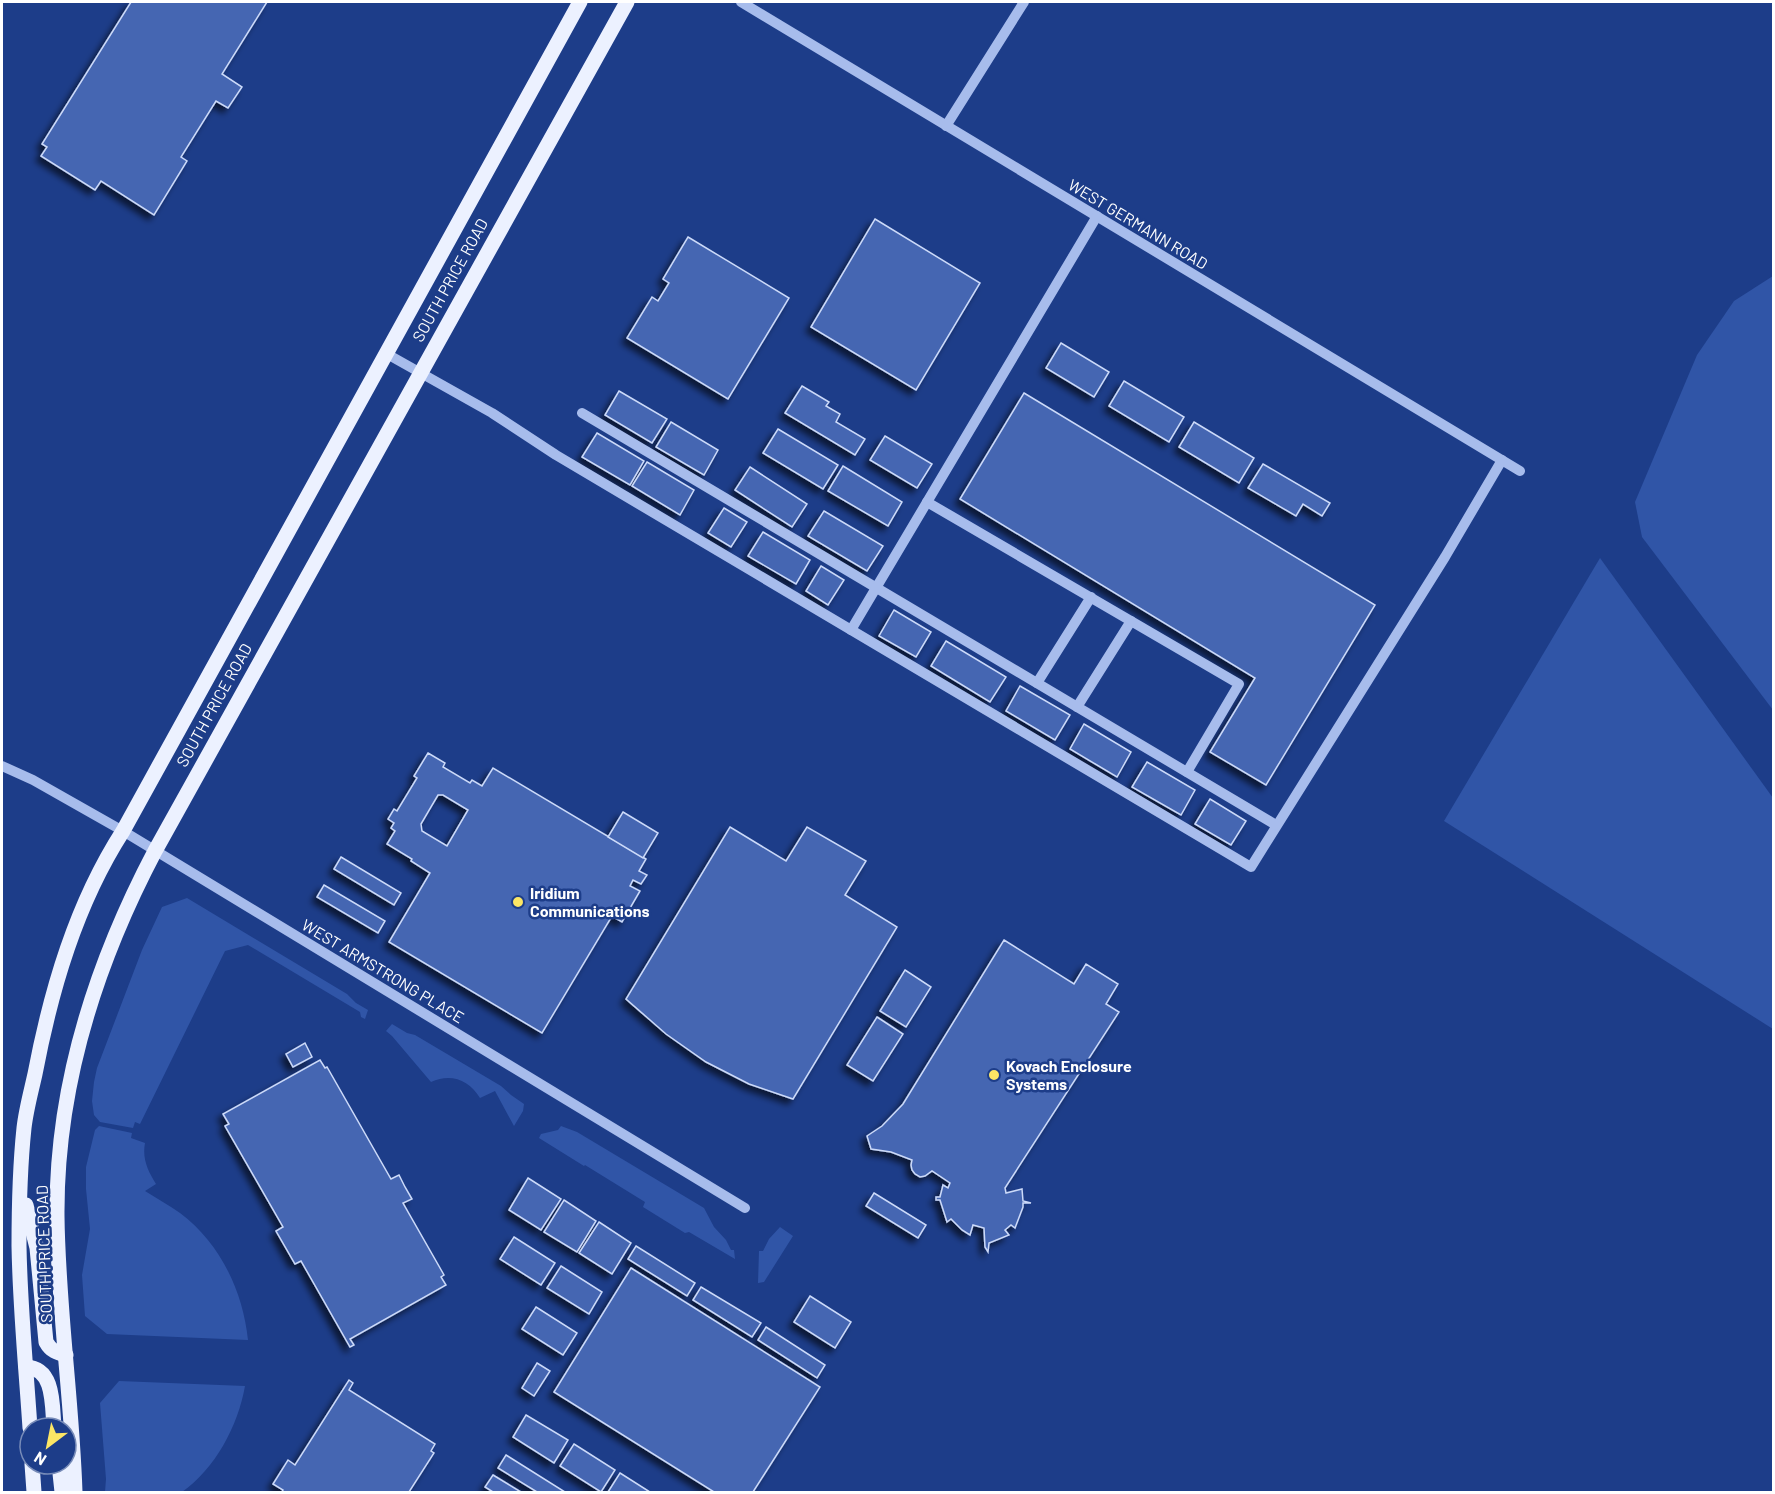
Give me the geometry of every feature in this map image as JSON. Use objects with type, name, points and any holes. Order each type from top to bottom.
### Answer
[{"type":"main road","name":"SOUTH PRICE ROAD","points":[[29,1416],[19,1246],[24,1127],[54,990],[75,927],[103,867],[580,2]]},
{"type":"main road","name":"SOUTH PRICE ROAD","points":[[75,1492],[60,1289],[57,1214],[61,1137],[72,1069],[90,1001],[111,944],[134,891],[155,851],[627,2]]},
{"type":"main road","points":[[21,1187],[37,1248],[46,1342],[49,1348],[66,1355]]},
{"type":"main road","points":[[26,1366],[34,1367],[44,1374],[51,1397],[53,1416]]},
{"type":"main road","points":[[33,1476],[34,1492]]},
{"type":"main road","points":[[60,1476],[62,1492]]},
{"type":"street","name":"WEST GERMANN ROAD","points":[[741,2],[1520,471]]},
{"type":"street","points":[[946,126],[1022,2]]},
{"type":"street","points":[[851,630],[1097,216]]},
{"type":"street","points":[[387,354],[492,413],[556,455],[1251,867],[1502,460]]},
{"type":"street","points":[[582,414],[1276,825]]},
{"type":"street","points":[[927,502],[1239,684],[1187,772]]},
{"type":"street","points":[[1036,683],[1091,597]]},
{"type":"street","points":[[1077,707],[1131,621]]},
{"type":"street","name":"WEST ARMSTRONG PLACE","points":[[2,766],[33,780],[123,831],[745,1208]]},
{"type":"shaded area","points":[[1773,276],[1773,710],[1642,537],[1635,502],[1697,355],[1734,301]]},
{"type":"shaded area","points":[[1600,558],[1773,798],[1773,1029],[1444,821]]},
{"type":"shaded area","points":[[187,898],[347,994],[368,1010],[365,1019],[361,1017],[360,1012],[248,945],[225,951],[140,1124],[135,1122],[133,1128],[100,1122],[94,1115],[92,1101],[97,1068],[142,950],[162,907]]},
{"type":"shaded area","points":[[392,1024],[415,1035],[501,1086],[524,1104],[523,1111],[514,1126],[495,1091],[480,1098],[471,1087],[459,1080],[446,1078],[431,1082],[386,1031]]},
{"type":"shaded area","points":[[99,1126],[132,1133],[131,1138],[145,1143],[146,1165],[156,1184],[145,1191],[176,1210],[194,1225],[218,1253],[235,1286],[248,1340],[107,1334],[85,1316],[82,1275],[90,1229],[86,1167],[95,1130]]},
{"type":"shaded area","points":[[561,1126],[577,1132],[704,1208],[714,1227],[726,1240],[731,1250],[734,1250],[735,1259],[689,1232],[685,1233],[643,1207],[645,1202],[539,1138],[541,1134],[558,1130]]},
{"type":"shaded area","points":[[780,1227],[793,1236],[764,1282],[758,1283],[759,1251],[763,1251],[769,1239]]},
{"type":"shaded area","points":[[119,1381],[245,1386],[231,1431],[215,1459],[182,1492],[105,1492],[100,1403]]},
{"type":"building","points":[[131,2],[267,2],[222,74],[242,87],[228,108],[216,101],[181,157],[187,161],[154,215],[101,181],[95,190],[41,156],[47,147],[42,144]]},
{"type":"building","points":[[875,219],[980,283],[916,390],[811,327]]},
{"type":"building","points":[[688,237],[789,298],[728,399],[627,338],[652,297],[658,301],[669,283],[663,279]]},
{"type":"building","points":[[1061,343],[1109,372],[1094,397],[1046,368]]},
{"type":"building","points":[[1124,381],[1184,417],[1169,442],[1109,406]]},
{"type":"building","points":[[802,386],[829,402],[826,406],[840,414],[836,422],[865,439],[855,455],[785,413]]},
{"type":"building","points":[[619,391],[667,419],[652,443],[605,415]]},
{"type":"building","points":[[1024,393],[1375,605],[1266,785],[1210,752],[1255,678],[960,499]]},
{"type":"building","points":[[671,422],[718,450],[704,475],[656,447]]},
{"type":"building","points":[[1194,422],[1254,458],[1239,483],[1179,447]]},
{"type":"building","points":[[778,429],[838,465],[823,489],[763,453]]},
{"type":"building","points":[[597,433],[644,461],[630,485],[582,457]]},
{"type":"building","points":[[885,436],[932,464],[917,488],[870,460]]},
{"type":"building","points":[[647,462],[694,490],[680,515],[632,486]]},
{"type":"building","points":[[1263,464],[1330,503],[1322,516],[1303,504],[1296,516],[1248,488]]},
{"type":"building","points":[[843,466],[902,502],[888,526],[828,491]]},
{"type":"building","points":[[750,467],[807,504],[792,527],[735,490]]},
{"type":"building","points":[[724,508],[747,522],[731,547],[708,533]]},
{"type":"building","points":[[824,511],[883,546],[867,571],[808,536]]},
{"type":"building","points":[[763,532],[810,560],[796,584],[748,556]]},
{"type":"building","points":[[821,566],[844,580],[828,605],[806,591]]},
{"type":"building","points":[[894,610],[931,632],[916,657],[879,636]]},
{"type":"building","points":[[946,641],[1006,677],[990,702],[931,666]]},
{"type":"building","points":[[1020,686],[1070,715],[1055,740],[1006,711]]},
{"type":"building","points":[[1084,724],[1131,752],[1117,777],[1070,749]]},
{"type":"building","points":[[428,753],[445,763],[443,767],[470,783],[472,780],[482,786],[493,768],[646,859],[639,871],[647,875],[641,884],[633,880],[630,886],[640,891],[622,922],[612,916],[542,1033],[389,942],[430,873],[387,844],[395,831],[391,828],[394,823],[388,819],[394,809],[397,811],[417,778],[414,776]],"holes":[[[438,795],[443,795],[468,810],[447,846],[422,831],[421,824]]]},
{"type":"building","points":[[1147,762],[1195,790],[1181,815],[1132,787]]},
{"type":"building","points":[[1210,799],[1246,821],[1231,845],[1195,824]]},
{"type":"building","points":[[623,812],[658,833],[643,858],[608,837]]},
{"type":"building","points":[[730,827],[786,861],[807,827],[866,861],[845,895],[897,927],[793,1099],[749,1084],[706,1062],[666,1034],[626,999]]},
{"type":"building","points":[[341,857],[401,893],[394,905],[334,869]]},
{"type":"building","points":[[324,885],[385,921],[378,933],[317,897]]},
{"type":"building","points":[[1004,940],[1074,984],[1086,964],[1118,984],[1106,1004],[1119,1012],[1005,1188],[1006,1193],[1022,1189],[1023,1201],[1031,1203],[1023,1203],[1015,1228],[1011,1225],[1005,1230],[1009,1235],[989,1243],[988,1252],[985,1247],[984,1228],[973,1225],[970,1235],[951,1219],[947,1222],[940,1200],[936,1200],[936,1197],[940,1197],[943,1185],[948,1188],[950,1183],[932,1171],[920,1177],[912,1170],[912,1160],[891,1152],[871,1149],[867,1136],[882,1126],[903,1104]]},
{"type":"building","points":[[905,970],[931,987],[906,1027],[880,1011]]},
{"type":"building","points":[[877,1017],[903,1034],[873,1081],[847,1065]]},
{"type":"building","points":[[305,1043],[312,1057],[293,1067],[286,1054]]},
{"type":"building","points":[[320,1060],[325,1068],[327,1067],[391,1179],[399,1175],[412,1199],[403,1203],[444,1275],[441,1277],[446,1285],[350,1339],[354,1345],[350,1347],[301,1261],[295,1264],[276,1231],[283,1227],[225,1126],[229,1124],[223,1114]]},
{"type":"building","points":[[528,1178],[561,1199],[541,1230],[509,1210]]},
{"type":"building","points":[[874,1193],[926,1225],[918,1238],[866,1206]]},
{"type":"building","points":[[564,1200],[596,1221],[577,1252],[544,1232]]},
{"type":"building","points":[[599,1222],[631,1243],[612,1274],[579,1253]]},
{"type":"building","points":[[514,1237],[555,1263],[541,1285],[500,1259]]},
{"type":"building","points":[[636,1246],[695,1283],[687,1296],[628,1259]]},
{"type":"building","points":[[561,1266],[602,1292],[589,1314],[547,1288]]},
{"type":"building","points":[[631,1268],[820,1387],[753,1492],[714,1492],[554,1392]]},
{"type":"building","points":[[701,1287],[761,1323],[752,1337],[693,1300]]},
{"type":"building","points":[[810,1296],[851,1322],[835,1348],[794,1322]]},
{"type":"building","points":[[536,1307],[577,1333],[563,1355],[522,1329]]},
{"type":"building","points":[[766,1327],[825,1365],[817,1378],[758,1340]]},
{"type":"building","points":[[537,1363],[550,1371],[534,1396],[522,1388]]},
{"type":"building","points":[[349,1380],[353,1383],[349,1390],[435,1444],[431,1451],[434,1453],[409,1492],[282,1492],[283,1490],[273,1484],[288,1460],[295,1465]]},
{"type":"building","points":[[526,1415],[568,1440],[554,1463],[513,1437]]},
{"type":"building","points":[[574,1444],[615,1470],[601,1492],[560,1466]]},
{"type":"building","points":[[506,1455],[565,1492],[537,1492],[498,1468]]},
{"type":"building","points":[[620,1473],[650,1492],[608,1492]]},
{"type":"building","points":[[493,1475],[521,1492],[493,1492],[485,1487]]},
{"type":"place","name":"Iridium Communications","points":[[518,902]]},
{"type":"place","name":"Kovach Enclosure Systems","points":[[994,1075]]}]
